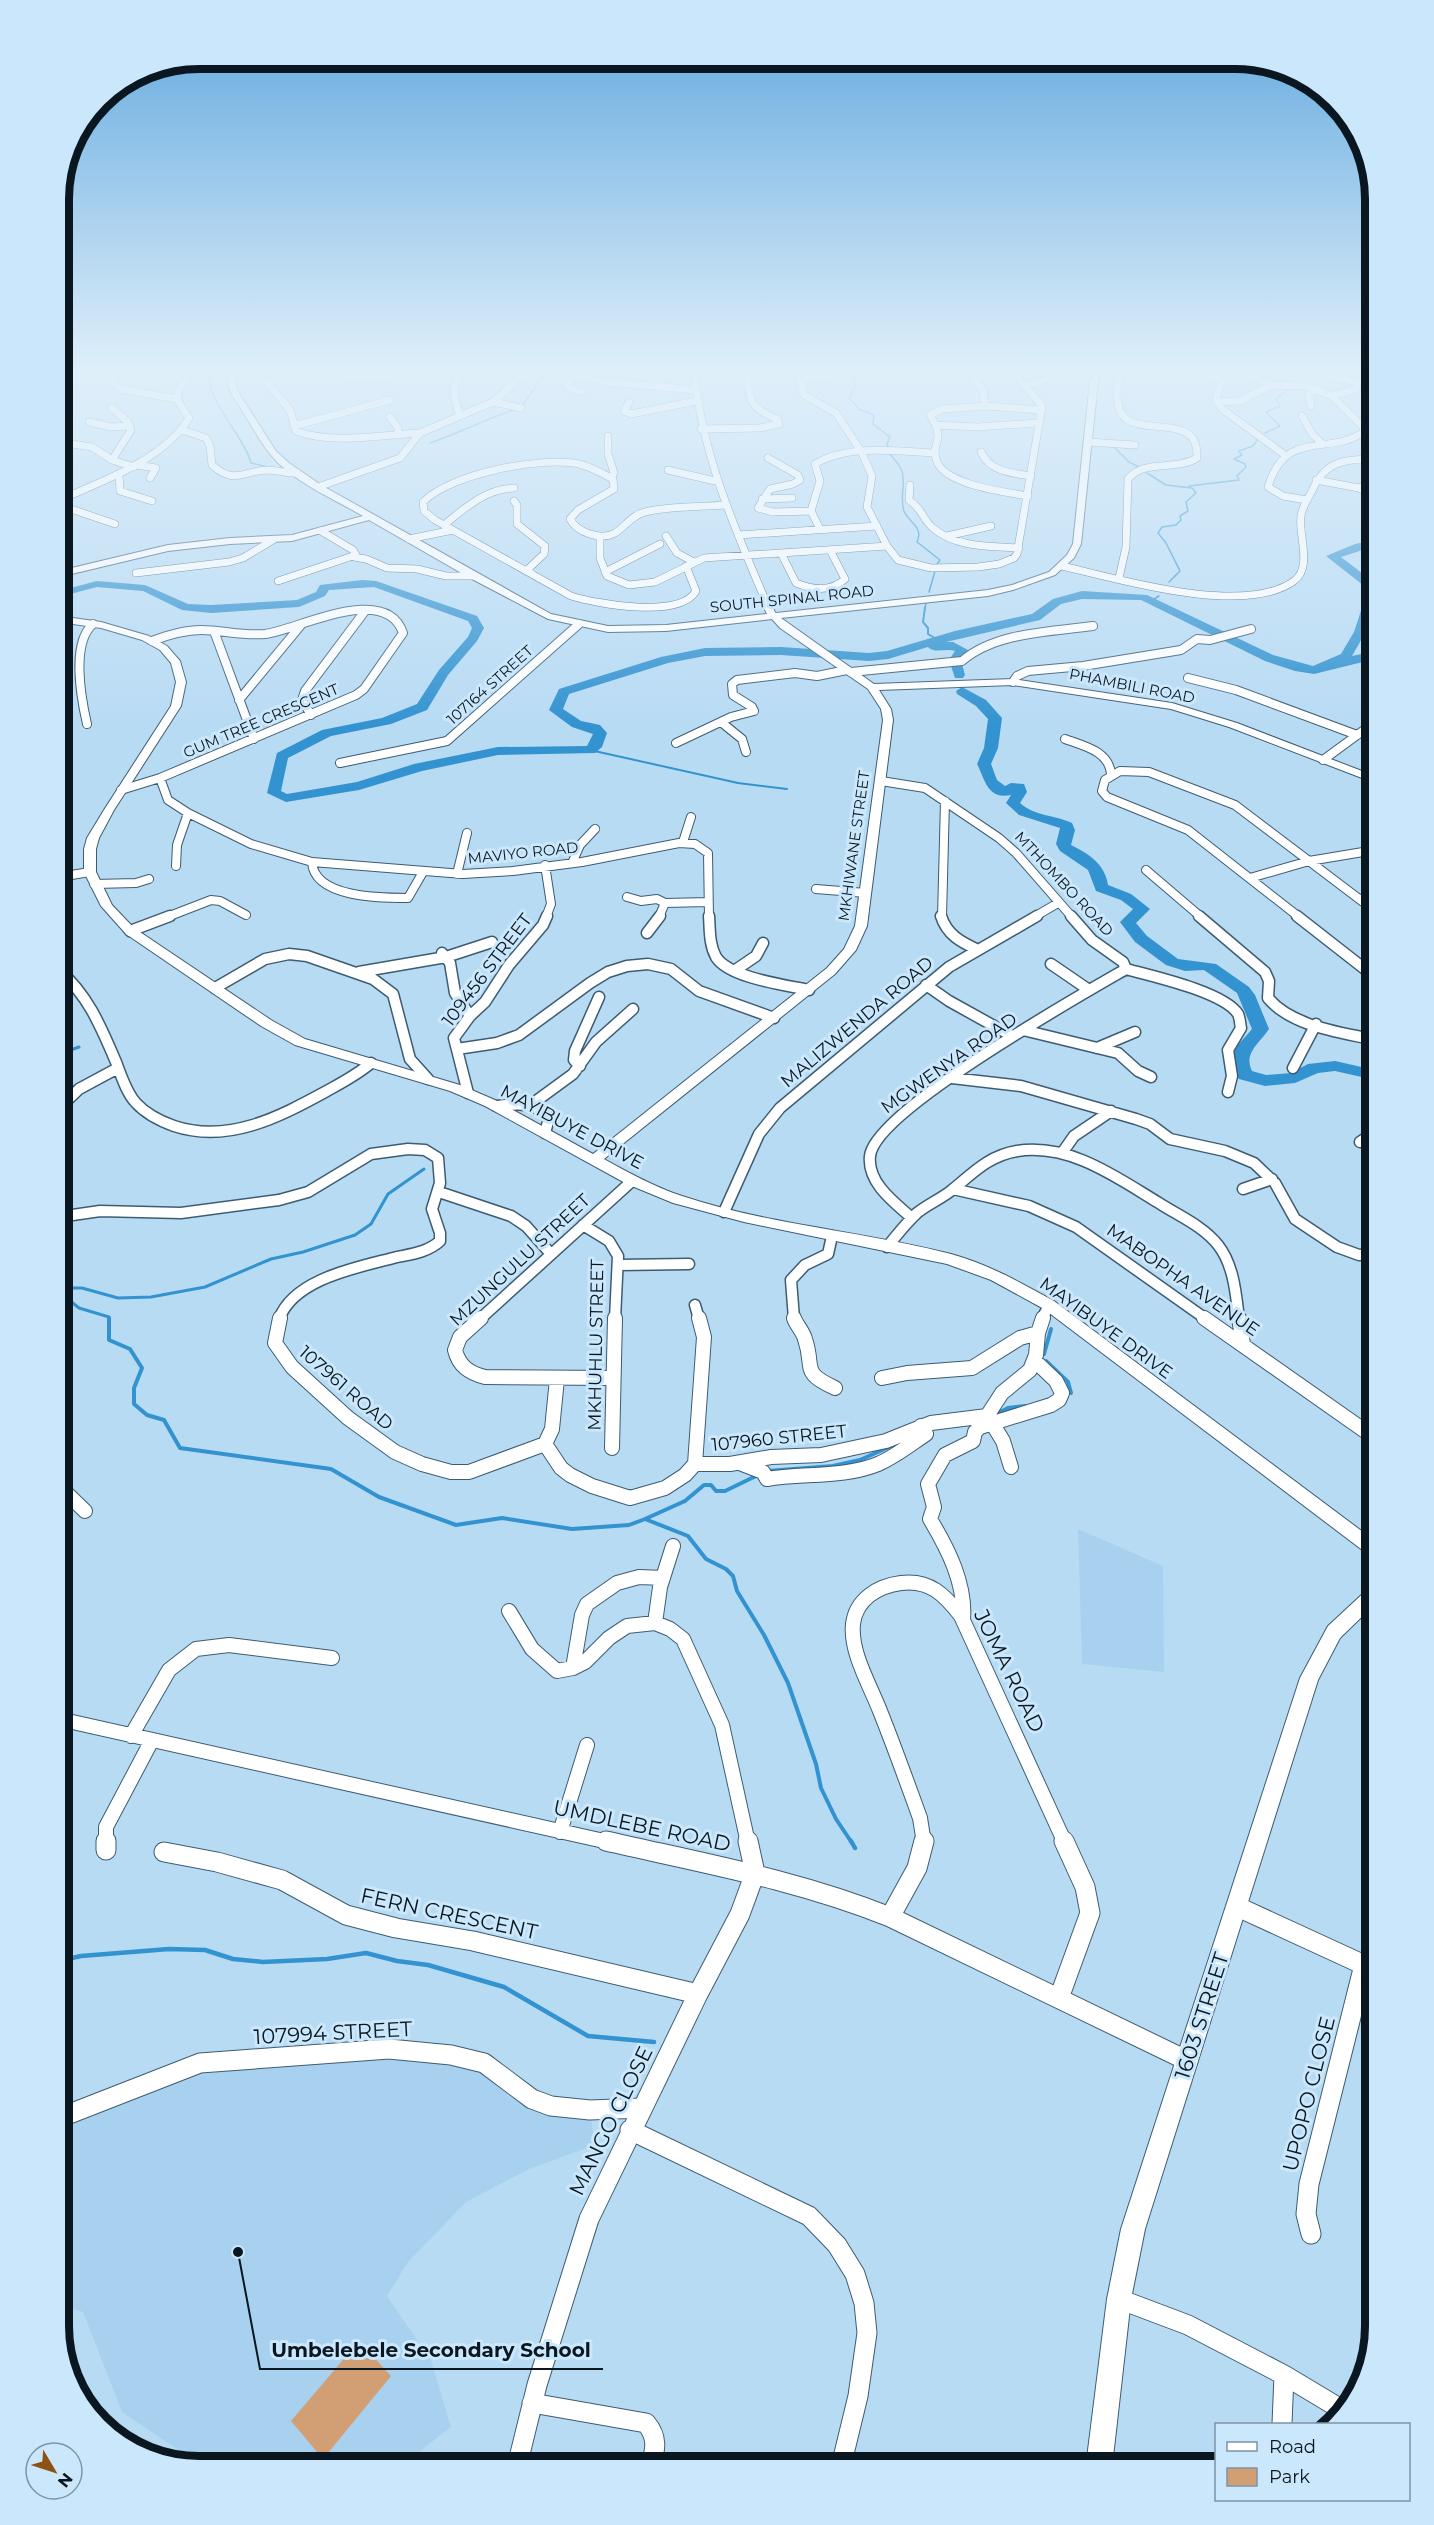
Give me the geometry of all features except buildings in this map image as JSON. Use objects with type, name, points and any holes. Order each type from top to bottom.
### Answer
[{"type":"street","points":[[69,496],[86,489]]},
{"type":"street","points":[[119,489],[152,501]]},
{"type":"street","name":"SOUTH SPINAL ROAD","points":[[321,489],[548,616],[608,629],[646,629],[1002,590],[1041,579],[1062,566],[1072,556],[1077,544],[1083,489]]},
{"type":"street","points":[[441,489],[428,496],[423,502],[424,511],[444,525],[582,600],[611,606],[639,607],[673,604],[692,598],[696,591],[690,564],[677,553],[666,536]]},
{"type":"street","points":[[444,525],[480,498],[504,489]]},
{"type":"street","points":[[614,489],[578,510],[570,519],[575,528],[600,536],[619,531],[630,519],[645,512],[725,505]]},
{"type":"street","points":[[718,489],[772,614]]},
{"type":"street","points":[[771,489],[758,505],[763,510],[811,511]]},
{"type":"street","points":[[818,489],[811,511],[820,529]]},
{"type":"street","points":[[870,489],[867,507],[886,546],[894,556],[906,563],[946,568],[999,564],[1014,558],[1029,489]]},
{"type":"street","points":[[910,489],[909,500],[921,507],[929,525],[945,536],[970,543],[1018,548]]},
{"type":"street","points":[[989,489],[1028,496]]},
{"type":"street","points":[[1119,578],[1126,547],[1128,489]]},
{"type":"street","points":[[1271,489],[1283,495],[1307,500]]},
{"type":"street","points":[[1062,566],[1218,596],[1258,594],[1282,587],[1300,576],[1303,567],[1300,523],[1312,489]]},
{"type":"street","points":[[762,499],[792,498]]},
{"type":"street","points":[[514,501],[517,505],[517,524],[545,546],[544,554],[526,570]]},
{"type":"street","points":[[69,508],[115,524]]},
{"type":"street","points":[[69,571],[156,549],[230,541],[273,540],[321,531],[369,517]]},
{"type":"street","points":[[331,528],[364,526],[391,530]]},
{"type":"street","points":[[738,535],[877,526]]},
{"type":"street","points":[[945,536],[991,526]]},
{"type":"street","points":[[409,539],[453,530]]},
{"type":"street","points":[[321,531],[353,550],[356,555],[354,557]]},
{"type":"street","points":[[600,536],[599,548],[605,572],[617,582],[639,585],[656,582],[690,564],[710,557],[886,546]]},
{"type":"street","points":[[136,573],[229,562],[243,558],[273,540]]},
{"type":"street","points":[[605,572],[660,544]]},
{"type":"street","points":[[780,553],[796,583],[819,589],[835,587],[845,579],[830,550]]},
{"type":"street","points":[[278,581],[354,557],[366,559],[387,568],[417,569],[446,576],[473,576]]},
{"type":"street","points":[[311,715],[302,700],[305,691],[365,611]]},
{"type":"street","name":"GUM TREE CRESCENT","points":[[121,790],[160,778],[361,693],[403,633],[398,622],[390,617],[365,611],[333,613],[267,634],[185,631],[152,641]]},
{"type":"street","name":"MKHIWANE STREET","points":[[594,1160],[831,971],[850,950],[861,926],[881,781],[888,720],[886,709],[872,687],[783,626],[772,614]]},
{"type":"street","points":[[69,620],[126,630],[152,641],[175,660],[182,676],[182,687],[169,717],[121,790],[93,838],[90,849],[92,878]]},
{"type":"street","points":[[87,724],[80,660],[83,635],[93,624]]},
{"type":"street","points":[[239,700],[302,624]]},
{"type":"street","name":"107164 STREET","points":[[340,763],[447,741],[582,625]]},
{"type":"street","points":[[676,743],[721,722],[754,711],[751,706],[733,695],[732,684],[736,680],[795,673],[817,675],[847,670],[962,661],[975,651],[1014,638],[1093,626]]},
{"type":"street","points":[[1013,682],[1017,676],[1035,670],[1083,666],[1181,650],[1197,639],[1213,639],[1251,629]]},
{"type":"street","points":[[214,631],[254,739]]},
{"type":"street","points":[[1188,678],[1236,690],[1357,735]]},
{"type":"street","name":"PHAMBILI ROAD","points":[[872,687],[1013,682],[1090,692],[1188,710],[1365,776]]},
{"type":"street","points":[[721,722],[742,739],[746,752]]},
{"type":"street","points":[[1323,760],[1365,730]]},
{"type":"street","points":[[1065,739],[1107,759],[1110,763],[1111,774]]},
{"type":"street","points":[[1365,903],[1235,804],[1149,772],[1120,770],[1111,774],[1102,786],[1102,791],[1107,797],[1188,830],[1365,968]]},
{"type":"street","name":"MAVIYO ROAD","points":[[160,778],[168,800],[188,813],[251,844],[312,862],[423,872],[513,871],[619,856],[683,842]]},
{"type":"street","name":"MTHOMBO ROAD","points":[[881,781],[916,786],[945,801],[1007,844],[1092,940],[1123,962],[1126,969]]},
{"type":"street","points":[[945,801],[941,919],[952,938],[978,950]]},
{"type":"street","points":[[176,866],[174,856],[188,813]]},
{"type":"street","points":[[691,818],[683,842],[699,846],[708,853],[710,942],[713,952],[725,966],[734,971],[809,990]]},
{"type":"street","points":[[572,863],[580,845],[595,829]]},
{"type":"street","points":[[458,873],[467,832]]},
{"type":"street","points":[[1250,878],[1309,861],[1365,852]]},
{"type":"street","points":[[312,862],[313,872],[321,882],[376,897],[408,897],[423,872]]},
{"type":"street","name":"109456 STREET","points":[[468,1093],[454,1038],[470,1016],[485,1002],[509,964],[532,940],[546,919],[551,904],[545,866]]},
{"type":"street","points":[[1146,870],[1265,972],[1269,981],[1271,1003],[1285,1012],[1316,1024],[1365,1037]]},
{"type":"street","points":[[69,877],[140,883],[149,879]]},
{"type":"street","name":"MAYIBUYE DRIVE","points":[[92,878],[107,906],[130,931],[287,1036],[316,1048],[428,1079],[468,1093],[632,1180],[678,1200],[832,1236],[949,1259],[996,1276],[1049,1305],[1365,1542]]},
{"type":"street","points":[[816,889],[866,892]]},
{"type":"street","points":[[627,897],[641,901],[657,899],[665,903],[708,902]]},
{"type":"street","points":[[1360,899],[1365,898]]},
{"type":"street","points":[[130,931],[211,900],[220,901],[246,915]]},
{"type":"street","points":[[647,933],[658,920],[665,903]]},
{"type":"street","name":"MALIZWENDA ROAD","points":[[724,1212],[759,1134],[772,1116],[949,967],[1058,903]]},
{"type":"street","points":[[357,972],[492,942]]},
{"type":"street","points":[[734,971],[758,956],[763,944]]},
{"type":"street","points":[[215,988],[265,959],[281,954],[307,956],[357,972],[373,979],[393,994],[411,1059],[428,1079]]},
{"type":"street","points":[[443,954],[450,963],[455,993],[470,1016]]},
{"type":"street","points":[[457,1049],[489,1045],[517,1036],[555,1012],[607,972],[632,964],[656,965],[673,969],[699,992],[774,1018]]},
{"type":"street","points":[[1051,964],[1089,990]]},
{"type":"street","points":[[1126,969],[1208,995],[1230,1006],[1238,1015],[1241,1028],[1228,1050],[1232,1076],[1228,1092]]},
{"type":"street","name":"MGWENYA ROAD","points":[[912,1218],[886,1195],[872,1173],[870,1155],[874,1143],[888,1124],[1012,1036],[1126,969]]},
{"type":"street","points":[[69,978],[86,997],[135,1102],[146,1114],[173,1126],[213,1131],[243,1128],[268,1121],[354,1076],[371,1064]]},
{"type":"street","points":[[926,986],[949,1002],[1012,1036]]},
{"type":"street","points":[[580,1066],[574,1060],[576,1048],[588,1017],[599,997]]},
{"type":"street","points":[[532,1104],[573,1074],[596,1042],[633,1009]]},
{"type":"street","points":[[1293,1068],[1316,1024]]},
{"type":"street","points":[[1023,1030],[1122,1056],[1138,1071],[1151,1077]]},
{"type":"street","points":[[1096,1048],[1135,1032]]},
{"type":"street","points":[[69,1099],[80,1089],[118,1068]]},
{"type":"street","points":[[952,1078],[1021,1086],[1149,1124],[1170,1138],[1242,1157],[1254,1163],[1272,1179],[1285,1198],[1293,1217],[1317,1235],[1352,1254],[1365,1254]]},
{"type":"street","points":[[496,1106],[532,1104],[546,1113],[549,1118],[545,1133]]},
{"type":"street","points":[[1062,1153],[1074,1136],[1117,1113]]},
{"type":"street","points":[[1360,1142],[1365,1139]]},
{"type":"street","points":[[69,1215],[100,1211],[181,1213],[286,1198],[317,1187],[363,1157],[400,1149],[424,1150],[436,1156],[441,1169],[439,1192],[511,1216],[526,1226],[551,1254]]},
{"type":"street","points":[[887,1247],[912,1218],[980,1165],[995,1157],[1024,1151],[1062,1153],[1085,1160],[1123,1180],[1203,1232],[1218,1246],[1225,1255],[1243,1344]]},
{"type":"street","points":[[1243,1189],[1252,1188],[1272,1179]]},
{"type":"street","name":"MZUNGULU STREET","points":[[612,1378],[497,1378],[478,1375],[461,1365],[455,1350],[460,1337],[632,1180]]},
{"type":"street","name":"MABOPHA AVENUE","points":[[952,1189],[1009,1200],[1042,1210],[1064,1221],[1365,1430]]},
{"type":"street","name":"107961 ROAD","points":[[439,1192],[432,1209],[440,1233],[438,1244],[360,1267],[306,1287],[288,1302],[280,1313],[275,1343],[285,1362],[295,1371],[383,1444],[411,1459],[442,1470],[467,1473],[485,1469],[545,1444]]},
{"type":"street","name":"MKHUHLU STREET","points":[[583,1225],[604,1237],[613,1245],[618,1256],[612,1378],[612,1448]]},
{"type":"street","points":[[832,1236],[828,1254],[805,1265],[791,1280],[794,1320],[805,1338],[811,1372],[816,1379],[835,1388]]},
{"type":"street","points":[[618,1265],[689,1264]]},
{"type":"street","points":[[695,1305],[704,1337],[695,1464]]},
{"type":"street","points":[[963,1620],[965,1602],[945,1549],[930,1519],[934,1507],[928,1484],[945,1455],[973,1441],[977,1429],[989,1419],[1002,1394],[1028,1373],[1034,1360],[1040,1323],[1049,1305]]},
{"type":"street","points":[[882,1378],[907,1373],[972,1368],[998,1354],[1021,1336],[1038,1332]]},
{"type":"street","points":[[740,1463],[758,1469],[767,1479],[809,1476],[868,1467],[880,1463],[923,1430],[940,1421],[989,1419],[1051,1405],[1059,1400],[1062,1393],[1056,1381],[1034,1360]]},
{"type":"street","points":[[545,1444],[552,1429],[557,1379]]},
{"type":"street","points":[[989,1419],[1000,1432],[1000,1437],[1011,1459],[1011,1467]]},
{"type":"street","name":"107960 STREET","points":[[545,1444],[561,1468],[570,1475],[592,1486],[630,1498],[656,1493],[686,1475],[695,1464],[740,1463],[771,1456],[821,1455],[862,1448],[923,1430]]},
{"type":"street","points":[[69,1496],[85,1511]]},
{"type":"street","points":[[655,1623],[663,1578],[673,1546]]},
{"type":"street","points":[[573,1668],[582,1615],[587,1604],[617,1583],[639,1577],[663,1578]]},
{"type":"street","name":"JOMA ROAD","points":[[890,1917],[919,1861],[924,1839],[909,1788],[858,1654],[853,1622],[857,1609],[873,1593],[886,1586],[918,1582],[939,1591],[963,1620],[1085,1887],[1090,1913],[1059,1998]]},
{"type":"street","name":"1603 STREET","points":[[1100,2456],[1119,2299],[1133,2229],[1238,1907],[1309,1678],[1334,1632],[1365,1603]]},
{"type":"street","points":[[509,1611],[539,1657],[558,1671],[573,1668],[590,1658],[618,1631],[638,1624],[655,1623],[670,1629],[688,1646],[722,1725],[755,1873]]},
{"type":"street","points":[[131,1736],[169,1670],[196,1649],[229,1645],[332,1658]]},
{"type":"street","name":"UMDLEBE ROAD","points":[[69,1721],[560,1832],[755,1873],[822,1891],[890,1917],[1188,2061]]},
{"type":"street","points":[[106,1850],[106,1827],[153,1740]]},
{"type":"street","points":[[560,1832],[587,1745]]},
{"type":"street","name":"FERN CRESCENT","points":[[164,1852],[217,1862],[282,1880],[346,1915],[396,1928],[473,1941],[698,1994]]},
{"type":"street","name":"MANGO CLOSE","points":[[519,2456],[532,2403],[589,2219],[630,2130],[740,1914],[755,1873]]},
{"type":"street","points":[[1238,1907],[1365,1965]]},
{"type":"street","name":"UPOPO CLOSE","points":[[1311,2235],[1306,2214],[1309,2184],[1365,1985]]},
{"type":"street","name":"107994 STREET","points":[[69,2114],[200,2063],[389,2049],[410,2049],[484,2063],[529,2097],[545,2104],[602,2110],[641,2108]]},
{"type":"street","points":[[630,2130],[809,2216],[827,2232],[844,2255],[859,2282],[866,2302],[868,2337],[843,2456]]},
{"type":"street","points":[[1119,2299],[1188,2325],[1284,2375],[1337,2407]]},
{"type":"street","points":[[1282,2423],[1284,2375]]},
{"type":"street","points":[[532,2403],[646,2423],[654,2431],[656,2442],[652,2456]]},
{"type":"shaded area","points":[[1078,1529],[1163,1566],[1164,1672],[1082,1664]]},
{"type":"shaded area","points":[[348,2056],[471,2063],[533,2107],[590,2112],[595,2145],[529,2169],[466,2202],[408,2262],[387,2296],[431,2360],[451,2427],[416,2456],[187,2456],[122,2412],[83,2312],[69,2307],[69,2122],[198,2070]]},
{"type":"green space","points":[[359,2341],[391,2376],[325,2456],[320,2456],[291,2421]]},
{"type":"waterway","points":[[903,489],[904,511],[919,533],[917,542],[940,560],[937,564]]},
{"type":"waterway","points":[[1169,582],[1180,571],[1166,543],[1158,533],[1162,527],[1176,525],[1181,520],[1180,516],[1188,511],[1186,502],[1196,493],[1193,489]]},
{"type":"waterway","points":[[1365,544],[1332,556],[1365,580]]},
{"type":"waterway","points":[[929,592],[935,571]]},
{"type":"waterway","points":[[69,591],[97,584],[145,588],[186,607],[211,609],[299,603],[321,594],[324,587],[362,583],[376,584],[473,619],[478,628],[473,638],[443,673],[422,707],[386,721],[327,733],[282,756],[274,793],[286,798],[359,786],[419,767],[498,751],[590,750],[595,747],[600,733],[595,728],[577,724],[556,710],[564,692],[665,660],[705,652],[781,651],[869,657],[888,655],[959,634],[1036,617],[1057,601],[1082,595],[1143,597],[1269,658],[1295,667],[1314,670],[1330,665],[1346,656],[1365,619]]},
{"type":"waterway","points":[[1151,601],[1159,596]]},
{"type":"waterway","points":[[925,609],[926,603]]},
{"type":"waterway","points":[[925,607],[923,622],[928,628],[928,634],[938,640]]},
{"type":"waterway","points":[[934,647],[949,645],[962,650],[955,660],[959,675]]},
{"type":"waterway","points":[[1334,664],[1365,657]]},
{"type":"waterway","points":[[962,691],[981,703],[995,718],[991,748],[984,764],[989,773],[990,782],[1004,792],[1009,791],[1011,787],[1019,787],[1020,792],[1013,803],[1018,808],[1031,815],[1067,826],[1068,830],[1063,844],[1065,848],[1094,867],[1098,873],[1101,888],[1126,897],[1142,909],[1128,922],[1141,939],[1172,962],[1185,966],[1210,967],[1247,995],[1261,1029],[1240,1054],[1240,1065],[1245,1075],[1265,1081],[1295,1078],[1314,1068],[1335,1066],[1365,1073]]},
{"type":"waterway","points":[[590,750],[738,783],[787,789]]},
{"type":"waterway","points":[[69,1050],[79,1047]]},
{"type":"waterway","points":[[69,1288],[82,1288],[118,1298],[151,1297],[205,1287],[271,1259],[303,1252],[355,1235],[371,1224],[388,1194],[424,1169]]},
{"type":"waterway","points":[[69,1300],[79,1308],[109,1317],[109,1340],[130,1349],[142,1368],[134,1388],[134,1404],[147,1415],[164,1420],[180,1448],[331,1469],[379,1497],[456,1525],[502,1518],[572,1529],[629,1525],[645,1519]]},
{"type":"waterway","points":[[1044,1354],[1051,1329]]},
{"type":"waterway","points":[[1046,1361],[1068,1382],[1071,1393]]},
{"type":"waterway","points":[[996,1414],[1008,1408],[1025,1406]]},
{"type":"waterway","points":[[767,1471],[833,1466],[860,1460],[891,1446]]},
{"type":"waterway","points":[[645,1519],[685,1501],[704,1485],[711,1485],[716,1491],[725,1491],[756,1476]]},
{"type":"waterway","points":[[645,1519],[688,1536],[706,1559],[726,1569],[733,1576],[737,1591],[764,1635],[788,1683],[816,1764],[821,1788],[836,1819],[852,1843]]},
{"type":"waterway","points":[[851,1841],[855,1848]]},
{"type":"waterway","points":[[69,1959],[169,1949],[205,1950],[233,1959],[263,1962],[327,1959],[366,1953],[397,1961],[428,1965],[504,1987],[588,2036],[654,2042]]},
{"type":"place","name":"Umbelebele Secondary School","points":[[238,2252]]}]
